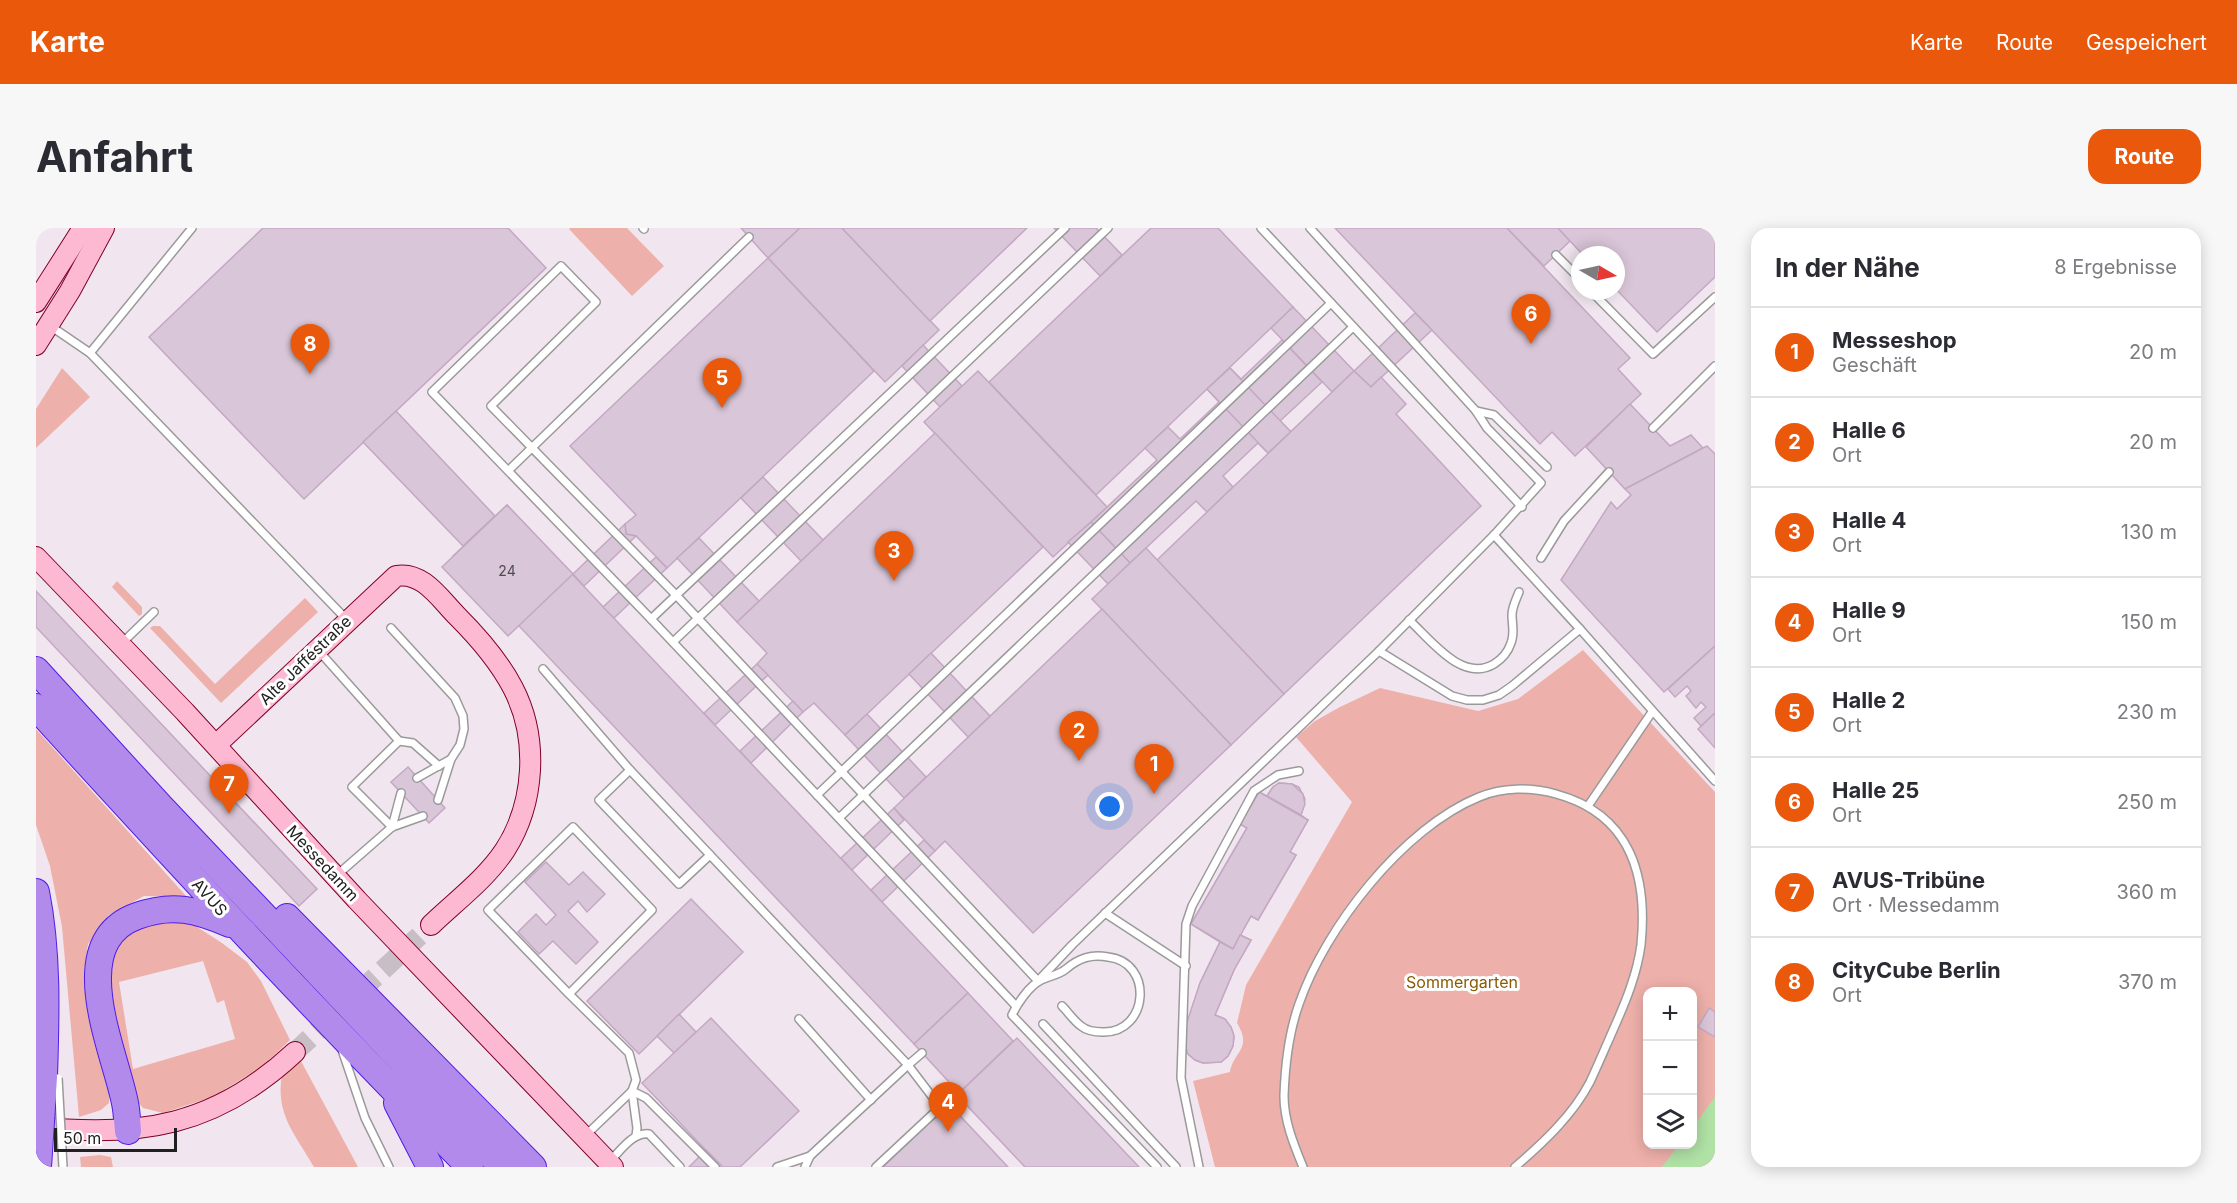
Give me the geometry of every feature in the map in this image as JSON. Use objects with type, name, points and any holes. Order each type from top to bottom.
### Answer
[{"type":"highway","points":[[36,670],[161,807],[502,1167]]},
{"type":"highway","name":"AVUS","points":[[36,707],[334,1030],[470,1167]]},
{"type":"highway","points":[[161,807],[204,834],[385,1014],[533,1167]]},
{"type":"highway","points":[[36,892],[53,1074],[38,1167]]},
{"type":"highway","points":[[128,1131],[125,1104],[99,995],[98,968],[104,944],[116,928],[132,918],[151,911],[178,908],[201,912],[237,927]]},
{"type":"highway","points":[[387,1084],[430,1167]]},
{"type":"main road","points":[[36,302],[83,228]]},
{"type":"main road","points":[[36,345],[42,321],[104,228]]},
{"type":"main road","name":"Messedamm","points":[[36,557],[216,745],[335,877],[611,1165]]},
{"type":"main road","name":"Alte Jafféstraße","points":[[216,745],[396,576],[411,576],[425,582],[491,654],[515,691],[525,720],[530,752],[528,791],[514,834],[490,869],[431,925]]},
{"type":"main road","points":[[36,1127],[80,1131],[128,1131],[189,1118],[228,1101],[274,1071],[295,1052]]},
{"type":"lane","points":[[90,353],[192,228]]},
{"type":"lane","points":[[651,619],[1065,228]]},
{"type":"lane","points":[[673,642],[1108,228]]},
{"type":"lane","points":[[1261,228],[1522,507]]},
{"type":"lane","points":[[1156,1167],[1012,1015],[1016,1006],[1105,913],[1379,651],[1522,507],[1542,483],[1487,428],[1476,411],[1310,228]]},
{"type":"lane","points":[[509,470],[749,237]]},
{"type":"lane","points":[[1556,255],[1571,270]]},
{"type":"lane","points":[[1016,1006],[673,642],[432,392],[561,266],[596,302],[490,406],[698,618],[1038,981]]},
{"type":"lane","points":[[1600,300],[1653,354],[1715,297]]},
{"type":"lane","points":[[817,795],[1331,303]]},
{"type":"lane","points":[[42,321],[90,353],[347,620]]},
{"type":"lane","points":[[839,818],[1353,327]]},
{"type":"lane","points":[[1653,428],[1715,366]]},
{"type":"lane","points":[[1476,411],[1494,415],[1547,467]]},
{"type":"lane","points":[[1541,558],[1564,521],[1609,472]]},
{"type":"lane","points":[[1494,535],[1715,781]]},
{"type":"lane","points":[[1409,620],[1460,666],[1485,668],[1498,662],[1508,650],[1514,631],[1512,614],[1519,592]]},
{"type":"lane","points":[[120,644],[154,612]]},
{"type":"lane","points":[[391,627],[455,698],[463,716],[464,729],[460,745],[451,759],[438,800]]},
{"type":"lane","points":[[1379,651],[1452,696],[1483,700],[1499,695],[1512,686],[1580,629]]},
{"type":"lane","points":[[317,650],[346,688],[399,741],[413,743],[439,766]]},
{"type":"lane","points":[[543,669],[630,770],[908,1065],[937,1103],[935,1112],[876,1167]]},
{"type":"lane","points":[[1588,806],[1652,712]]},
{"type":"lane","points":[[392,827],[352,786],[399,741]]},
{"type":"lane","points":[[417,778],[451,759]]},
{"type":"lane","points":[[630,770],[599,800],[679,884],[710,855]]},
{"type":"lane","points":[[1199,1167],[1181,1078],[1186,924],[1192,906],[1254,791],[1278,775],[1299,771]]},
{"type":"lane","points":[[1303,1167],[1291,1139],[1284,1098],[1289,1050],[1298,1005],[1317,961],[1338,926],[1391,860],[1425,830],[1454,810],[1480,796],[1509,790],[1541,790],[1568,797],[1588,806],[1608,820],[1627,847],[1637,868],[1643,920],[1638,966],[1623,1009],[1588,1084],[1559,1125],[1515,1167]]},
{"type":"lane","points":[[392,827],[401,793]]},
{"type":"lane","points":[[335,877],[392,827],[423,816]]},
{"type":"lane","points":[[569,994],[652,910],[573,827],[488,910],[569,994],[629,1053],[636,1080],[632,1091],[584,1137]]},
{"type":"lane","points":[[1105,913],[1186,966]]},
{"type":"lane","points":[[1038,981],[1062,972],[1076,961],[1095,955],[1114,957],[1125,963],[1132,970],[1141,990],[1137,1014],[1122,1028],[1113,1032],[1091,1031],[1081,1026],[1062,1006]]},
{"type":"lane","points":[[45,971],[53,1034]]},
{"type":"lane","points":[[799,1019],[871,1100]]},
{"type":"lane","points":[[1043,1024],[1176,1167]]},
{"type":"lane","points":[[334,1030],[365,1118],[389,1167]]},
{"type":"lane","points":[[804,1167],[810,1156],[922,1053]]},
{"type":"lane","points":[[53,1074],[63,1167]]},
{"type":"lane","points":[[632,1091],[636,1136]]},
{"type":"lane","points":[[632,1091],[646,1098],[715,1167]]},
{"type":"lane","points":[[611,1165],[636,1136],[642,1133],[649,1134],[680,1167]]},
{"type":"lane","points":[[777,1167],[810,1156]]},
{"type":"green space","points":[[570,228],[627,228],[664,266],[632,296]]},
{"type":"green space","points":[[62,368],[90,397],[36,448],[36,409]]},
{"type":"green space","points":[[117,581],[142,607],[142,614],[139,616],[112,587]]},
{"type":"green space","points":[[305,598],[318,612],[221,703],[150,628],[160,626],[215,684]]},
{"type":"green space","name":"Sommergarten","points":[[1583,650],[1715,792],[1715,1167],[1215,1167],[1193,1081],[1230,1072],[1243,1045],[1237,1023],[1246,985],[1352,802],[1296,737],[1315,721],[1380,688],[1478,711],[1518,699]]},
{"type":"green space","points":[[36,729],[187,897],[144,896],[109,915],[88,944],[84,972],[88,1005],[110,1090],[109,1103],[101,1110],[79,1117],[62,927],[50,866],[36,825]]},
{"type":"green space","points":[[163,919],[194,925],[247,962],[261,981],[290,1040],[262,1067],[212,1097],[163,1113],[143,1108],[128,1090],[105,991],[111,957],[124,934]],"holes":[[[203,961],[217,1003],[224,1000],[235,1039],[133,1069],[119,982]]]},
{"type":"green space","points":[[301,1061],[358,1167],[314,1167],[288,1123],[281,1101],[282,1074]]},
{"type":"green space","points":[[100,1155],[111,1157],[113,1167],[81,1167],[80,1157]]},
{"type":"shaded area","points":[[1715,1097],[1715,1167],[1662,1167],[1676,1149],[1697,1149],[1697,1122]]},
{"type":"building","points":[[263,228],[508,228],[546,268],[304,499],[149,337]]},
{"type":"building","points":[[741,228],[800,228],[768,258]]},
{"type":"building","points":[[800,228],[842,228],[939,330],[885,382],[768,258]]},
{"type":"building","points":[[842,228],[1027,228],[930,321]]},
{"type":"building","points":[[1054,228],[1096,228],[1122,255],[1100,276]]},
{"type":"building","points":[[1151,228],[1218,228],[1293,307],[1096,495],[989,382]]},
{"type":"building","points":[[1335,228],[1507,228],[1571,296],[1571,300],[1575,300],[1630,358],[1618,369],[1641,394],[1575,456],[1552,432],[1540,444]]},
{"type":"building","points":[[1507,228],[1558,228],[1570,241],[1544,266]]},
{"type":"building","points":[[1558,228],[1715,228],[1715,277],[1657,332],[1625,298],[1625,246],[1575,246]]},
{"type":"building","points":[[768,258],[874,371],[667,568],[636,536],[626,534],[625,524],[636,515],[570,446]]},
{"type":"building","points":[[1293,307],[1354,371],[1332,392],[1271,328]]},
{"type":"building","points":[[1415,313],[1432,330],[1371,387],[1354,371]]},
{"type":"building","points":[[1282,340],[1322,382],[1280,421],[1291,432],[1268,453],[1258,443],[1223,476],[1233,487],[1207,512],[1196,501],[1130,563],[1091,522],[1157,460],[1145,448],[1168,427],[1180,439],[1219,402],[1207,389],[1230,368],[1241,379]]},
{"type":"building","points":[[923,345],[962,386],[940,407],[902,366]]},
{"type":"building","points":[[1230,368],[1291,432],[1268,453],[1207,389]]},
{"type":"building","points":[[978,371],[1107,507],[1053,557],[924,422]]},
{"type":"building","points":[[1354,371],[1371,387],[1381,377],[1406,404],[1396,414],[1481,506],[1284,694],[1157,560]]},
{"type":"building","points":[[1630,404],[1670,446],[1691,435],[1703,448],[1625,489],[1586,447]]},
{"type":"building","points":[[396,411],[495,516],[463,546],[363,442]]},
{"type":"building","points":[[935,433],[1043,547],[845,735],[814,703],[803,712],[757,664],[767,653],[737,622]]},
{"type":"building","points":[[1707,446],[1715,454],[1715,646],[1664,692],[1561,580],[1611,502],[1617,509],[1631,495],[1625,489]]},
{"type":"building","points":[[763,477],[823,540],[801,561],[741,498]]},
{"type":"building","points":[[507,505],[968,993],[914,1044],[453,556]]},
{"type":"building","points":[[507,505],[573,574],[508,636],[442,567]]},
{"type":"building","points":[[1091,522],[1130,563],[1108,584],[1068,542]]},
{"type":"building","points":[[625,524],[626,534],[636,536],[584,586],[573,574]]},
{"type":"building","points":[[699,538],[759,601],[737,622],[677,558]]},
{"type":"building","points":[[1146,548],[1284,694],[1231,745],[1092,599]]},
{"type":"building","points":[[656,557],[667,568],[614,618],[603,607]]},
{"type":"building","points":[[36,591],[317,889],[299,906],[36,627]]},
{"type":"building","points":[[1102,609],[1231,745],[1033,933],[945,841],[935,851],[894,808]]},
{"type":"building","points":[[1715,646],[1715,713],[1701,726],[1694,718],[1706,707],[1701,702],[1696,708],[1686,696],[1691,691],[1687,686],[1675,697],[1668,689]]},
{"type":"building","points":[[931,653],[990,716],[968,737],[909,674]]},
{"type":"building","points":[[757,664],[768,675],[715,725],[704,713]]},
{"type":"building","points":[[793,701],[803,712],[751,763],[740,751]]},
{"type":"building","points":[[1715,713],[1715,748],[1698,729]]},
{"type":"building","points":[[867,714],[926,777],[904,798],[845,735]]},
{"type":"building","points":[[408,767],[445,808],[429,823],[391,782]]},
{"type":"building","points":[[1279,783],[1299,787],[1305,799],[1301,815],[1308,820],[1290,852],[1296,855],[1258,920],[1251,916],[1240,935],[1251,940],[1234,970],[1215,1015],[1225,1019],[1231,1027],[1234,1036],[1233,1046],[1228,1056],[1221,1062],[1203,1063],[1188,1054],[1184,1034],[1200,983],[1220,942],[1191,924],[1247,828],[1240,824],[1259,792],[1267,796]]},
{"type":"building","points":[[1279,783],[1292,784],[1303,794],[1305,804],[1301,815],[1267,796]]},
{"type":"building","points":[[1259,792],[1308,820],[1290,852],[1296,855],[1258,920],[1251,916],[1233,949],[1191,924],[1247,828],[1240,824]]},
{"type":"building","points":[[894,808],[904,820],[852,870],[841,858]]},
{"type":"building","points":[[924,840],[935,851],[882,902],[871,890]]},
{"type":"building","points":[[546,862],[569,885],[583,872],[605,894],[587,912],[578,901],[568,911],[598,942],[576,964],[553,941],[539,954],[518,932],[536,914],[546,925],[556,915],[525,882]]},
{"type":"building","points":[[691,899],[743,952],[639,1054],[587,1001]]},
{"type":"building","points":[[1240,935],[1251,940],[1234,970],[1215,1015],[1225,1019],[1231,1027],[1234,1036],[1233,1046],[1228,1056],[1221,1062],[1203,1063],[1188,1054],[1184,1034],[1188,1019],[1200,983],[1220,942],[1233,949]]},
{"type":"building","points":[[968,993],[1013,1041],[959,1093],[914,1044]]},
{"type":"building","points":[[1709,1008],[1715,1012],[1715,1037],[1698,1027]]},
{"type":"building","points":[[679,1014],[696,1032],[674,1053],[657,1036]]},
{"type":"building","points":[[711,1018],[799,1111],[740,1167],[722,1167],[642,1083]]},
{"type":"building","points":[[1017,1038],[1139,1167],[1025,1167],[957,1095]]},
{"type":"building","points":[[949,1104],[1008,1167],[883,1167]]},
{"type":"building","points":[[706,1150],[721,1165],[719,1167],[689,1167]]},
{"type":"tunnel","points":[[295,1052],[431,925]]},
{"type":"place","name":"Halle 25","points":[[1531,344]]},
{"type":"place","name":"CityCube Berlin","points":[[310,374]]},
{"type":"place","name":"Halle 2","points":[[722,408]]},
{"type":"place","name":"Halle 4","points":[[894,581]]},
{"type":"place","name":"Halle 6","points":[[1079,761]]},
{"type":"place","name":"Messeshop","points":[[1154,794]]},
{"type":"place","name":"AVUS-Tribüne","points":[[229,814]]},
{"type":"place","name":"Halle 9","points":[[948,1132]]}]
